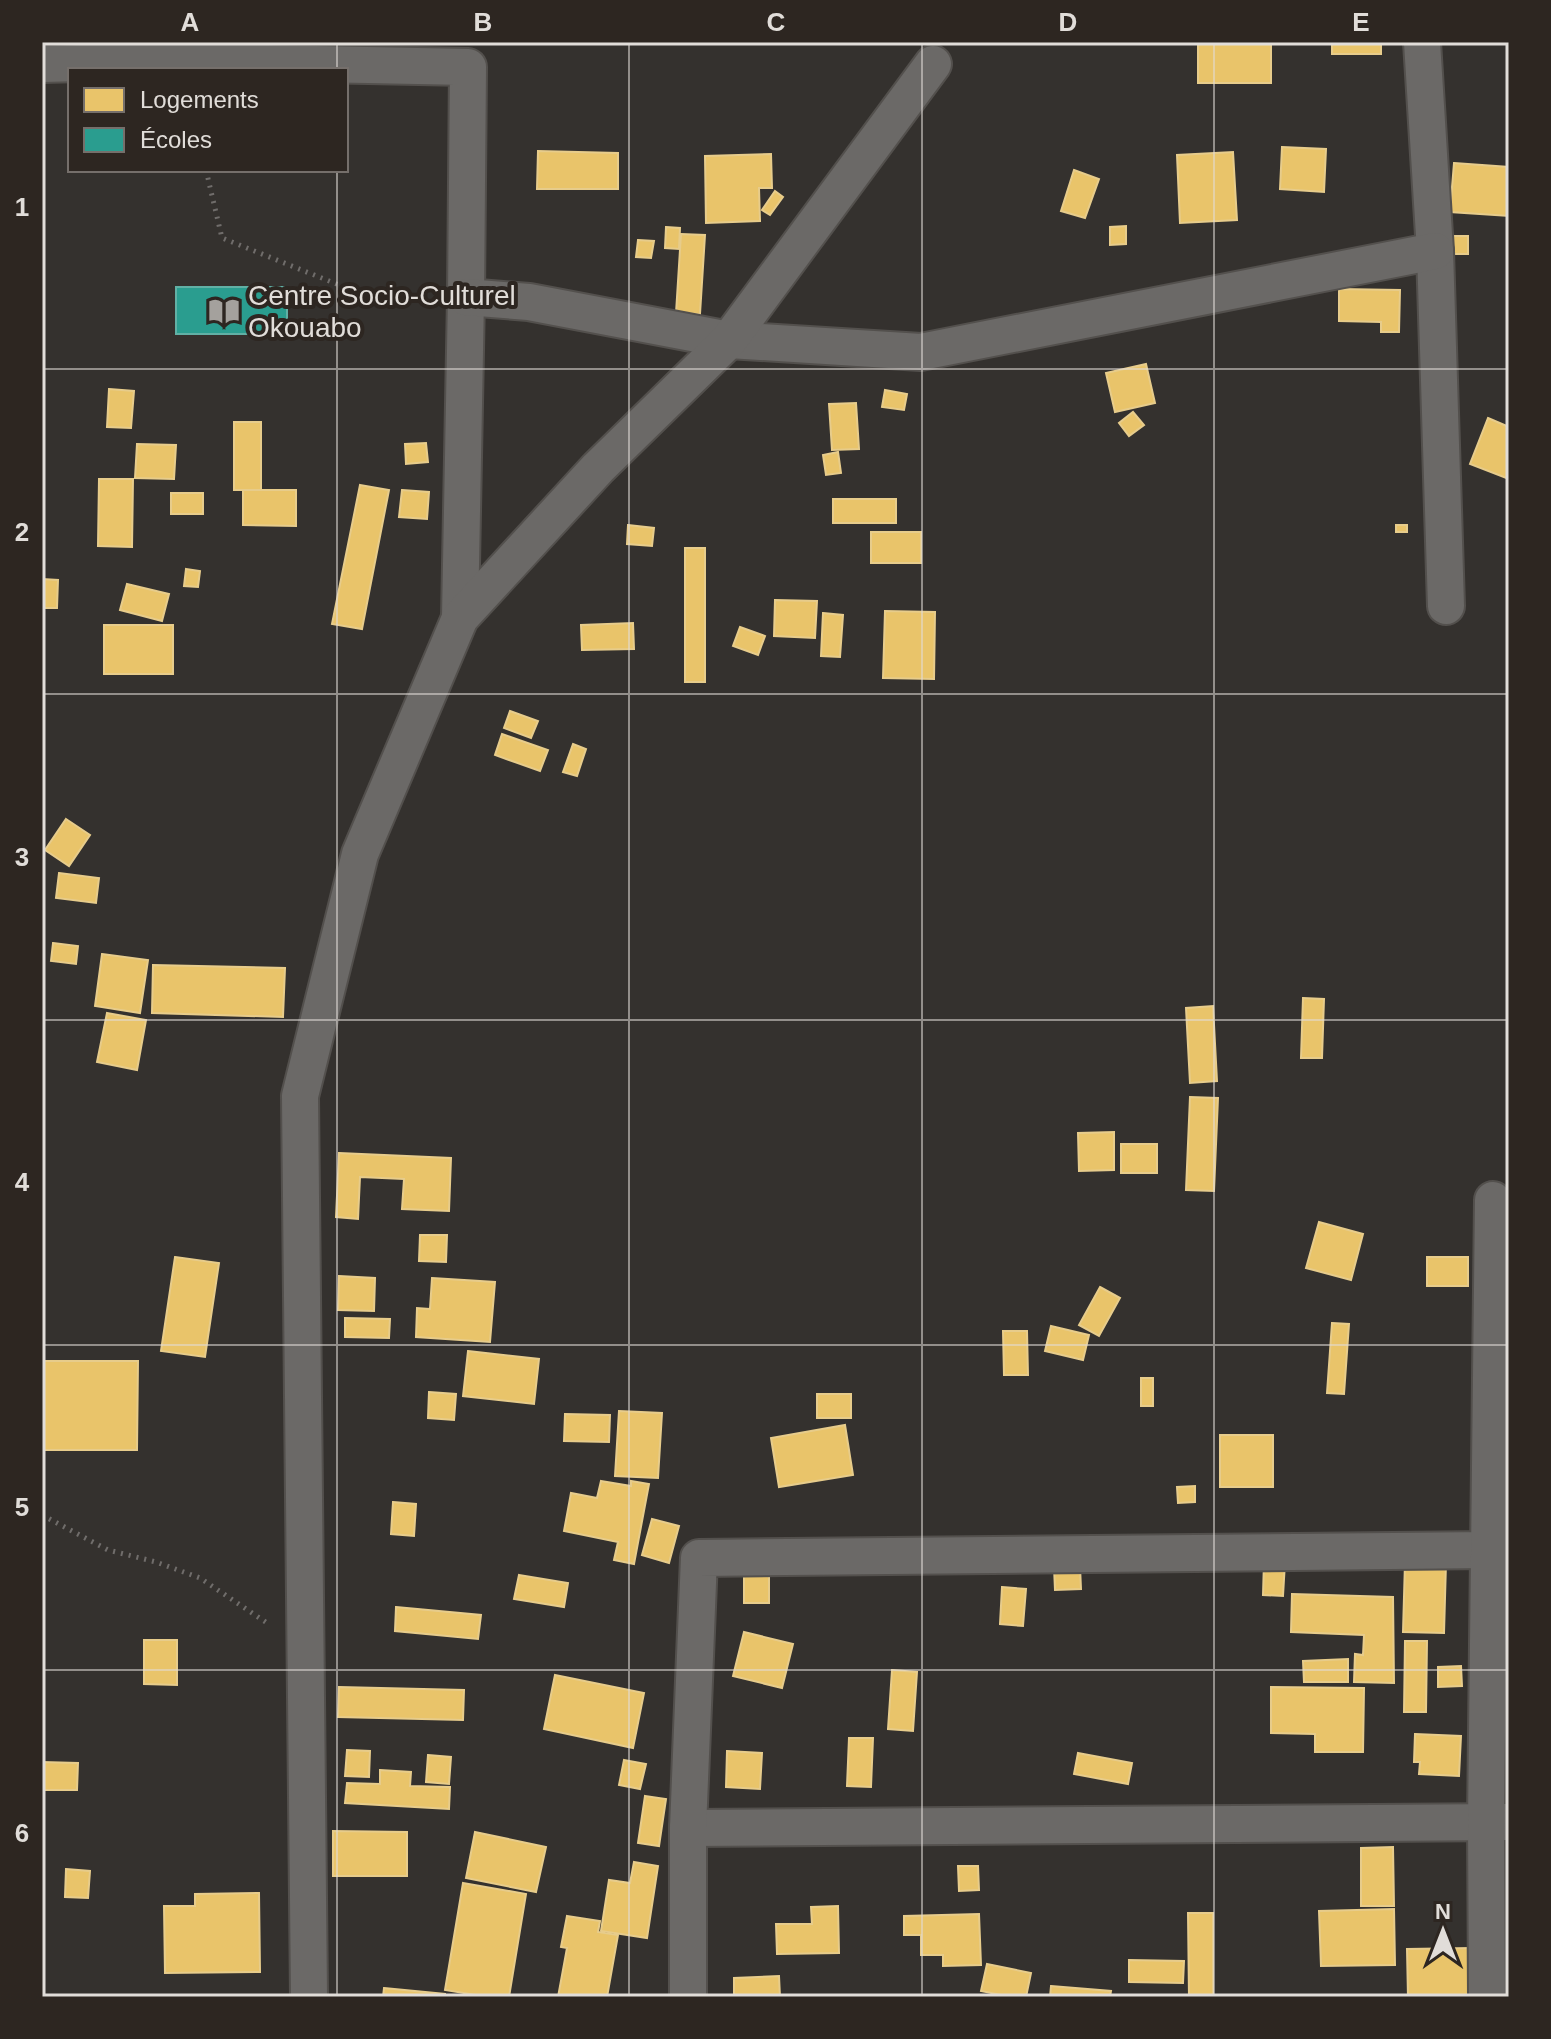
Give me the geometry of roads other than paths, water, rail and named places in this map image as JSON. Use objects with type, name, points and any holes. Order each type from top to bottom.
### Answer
[{"type":"street","points":[[1422,42],[1435,251],[1446,606]]},
{"type":"street","points":[[42,64],[158,61],[468,67],[460,618]]},
{"type":"street","points":[[309,1997],[300,1096],[360,854],[460,618],[598,468],[729,340],[933,64]]},
{"type":"street","points":[[466,297],[529,302],[729,340],[921,352],[1435,251]]},
{"type":"street","points":[[1487,1997],[1498,1822],[1499,1549],[1493,1200]]},
{"type":"street","points":[[688,1997],[688,1828],[699,1558],[1499,1549]]},
{"type":"street","points":[[688,1828],[1498,1822]]},
{"type":"place","name":"Centre Socio-Culturel Okouabo","points":[[224,311]]}]
